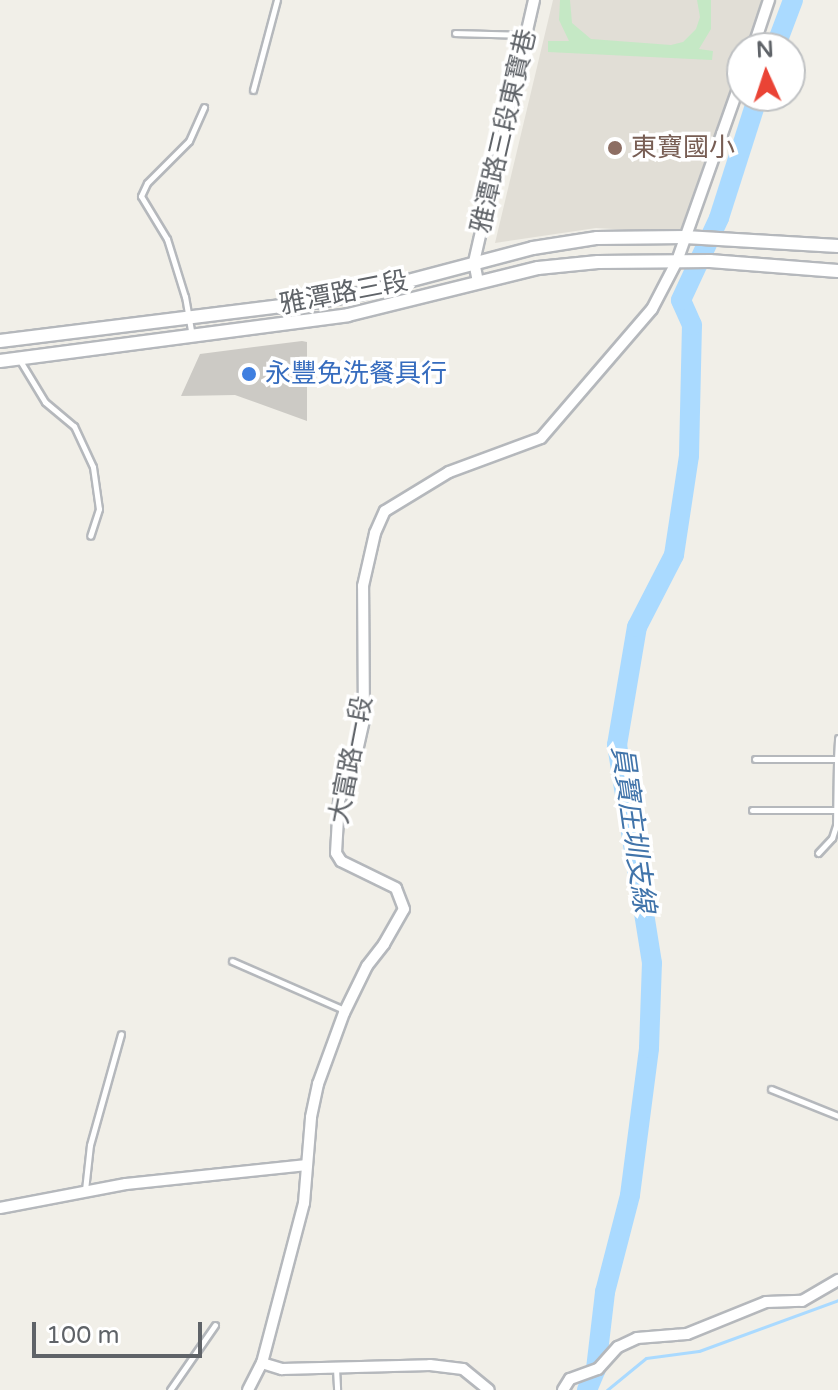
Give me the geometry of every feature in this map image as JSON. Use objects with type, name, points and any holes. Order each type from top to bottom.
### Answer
[{"type":"street","name":"雅潭路三段東寶巷","points":[[474,262],[534,0]]},
{"type":"street","points":[[758,32],[769,0]]},
{"type":"street","points":[[677,261],[730,112]]},
{"type":"street","name":"雅潭路三段","points":[[0,341],[359,294],[533,248],[597,238],[685,237],[838,246]]},
{"type":"street","points":[[597,238],[598,262]]},
{"type":"street","name":"雅潭路三段","points":[[0,361],[348,315],[538,268],[598,262],[677,261],[838,271]]},
{"type":"street","name":"大富路一段","points":[[248,1390],[262,1363],[304,1203],[318,1084],[345,1010],[367,966],[404,909],[396,888],[341,861],[336,853],[339,801],[355,760],[364,720],[363,586],[375,533],[385,511],[449,472],[541,438],[652,309],[677,261]]},
{"type":"street","points":[[474,262],[478,282]]},
{"type":"street","points":[[0,1208],[85,1191],[307,1165]]},
{"type":"street","points":[[563,1390],[570,1379],[598,1369],[618,1347],[637,1338],[687,1334],[766,1302],[802,1301],[838,1280]]},
{"type":"street","points":[[262,1363],[282,1369],[430,1365],[463,1369],[489,1390]]},
{"type":"lane","points":[[253,90],[277,0]]},
{"type":"lane","points":[[455,33],[526,35]]},
{"type":"lane","points":[[192,337],[191,318],[167,239],[141,196],[147,183],[189,141],[204,107]]},
{"type":"lane","points":[[18,358],[45,402],[74,426],[93,467],[99,509],[90,536]]},
{"type":"lane","points":[[818,853],[832,838],[838,738]]},
{"type":"lane","points":[[755,759],[837,759]]},
{"type":"lane","points":[[752,810],[836,810]]},
{"type":"lane","points":[[232,961],[345,1010]]},
{"type":"lane","points":[[85,1191],[90,1145],[121,1034]]},
{"type":"lane","points":[[771,1089],[838,1116]]},
{"type":"lane","points":[[170,1390],[215,1325]]},
{"type":"lane","points":[[336,1367],[337,1390]]},
{"type":"shaded area","name":"東寶國小","points":[[553,0],[767,0],[756,32],[726,32],[726,112],[682,233],[596,228],[495,243]]},
{"type":"green space","points":[[560,0],[570,0],[572,23],[591,39],[671,45],[683,42],[696,29],[700,17],[697,0],[711,0],[711,29],[699,49],[713,51],[712,60],[548,52],[548,41],[569,41],[559,20]]},
{"type":"building","name":"永豐免洗餐具行","points":[[307,342],[307,421],[235,395],[181,396],[200,354]]},
{"type":"waterway","name":"員寶庄圳支線","points":[[781,32],[793,0]]},
{"type":"waterway","name":"員寶庄圳支線","points":[[587,1390],[596,1369],[605,1292],[630,1195],[649,1048],[652,963],[617,745],[637,627],[674,555],[689,456],[692,325],[681,300],[719,218],[753,112]]},
{"type":"waterway","points":[[607,1390],[646,1358],[699,1351],[838,1300]]},
{"type":"place","name":"東寶國小","points":[[615,148]]},
{"type":"place","name":"永豐免洗餐具行","points":[[249,374]]}]
